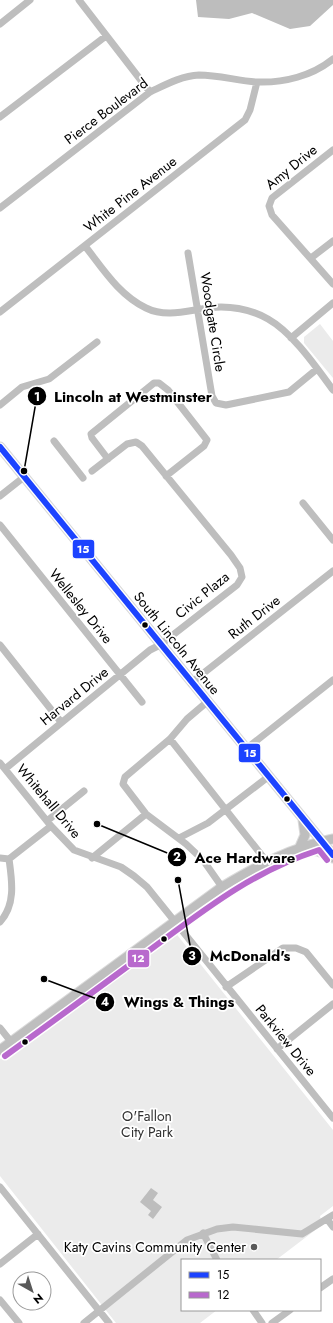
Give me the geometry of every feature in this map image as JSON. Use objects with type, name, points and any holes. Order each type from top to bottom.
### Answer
[{"type":"main road","name":"South Lincoln Avenue","points":[[0,447],[191,683],[333,855]]},
{"type":"main road","points":[[299,849],[305,835],[302,818]]},
{"type":"main road","points":[[0,1050],[12,1043],[222,887],[267,862],[299,849],[333,839]]},
{"type":"main road","points":[[299,849],[318,851],[333,858]]},
{"type":"street","points":[[0,24],[30,0]]},
{"type":"street","points":[[79,0],[150,92]]},
{"type":"street","points":[[0,117],[106,36]]},
{"type":"street","name":"Pierce Boulevard","points":[[0,208],[150,92],[175,80],[198,76],[221,76],[257,82],[281,81],[299,77],[314,71],[333,59]]},
{"type":"street","name":"White Pine Avenue","points":[[0,312],[245,120],[250,110],[257,82]]},
{"type":"street","name":"Amy Drive","points":[[311,258],[272,215],[269,206],[272,198],[333,150]]},
{"type":"street","points":[[333,241],[311,258],[333,284]]},
{"type":"street","points":[[86,246],[118,288],[147,309],[170,314],[220,307],[253,312],[268,319],[291,338],[333,390]]},
{"type":"street","name":"Woodgate Circle","points":[[188,253],[212,396],[216,403],[226,405],[289,392],[317,369]]},
{"type":"street","points":[[291,338],[333,303]]},
{"type":"street","points":[[0,405],[22,387],[49,379],[97,342]]},
{"type":"street","points":[[92,471],[108,459],[127,444],[136,442],[142,446],[166,476],[204,446],[207,440],[168,390],[159,382],[154,383],[91,434],[92,438],[108,459]]},
{"type":"street","points":[[54,441],[83,478]]},
{"type":"street","name":"Civic Plaza","points":[[160,645],[237,585],[242,577],[242,573],[237,564],[166,476]]},
{"type":"street","points":[[0,496],[24,477]]},
{"type":"street","points":[[303,503],[333,540]]},
{"type":"street","name":"Wellesley Drive","points":[[0,525],[142,702]]},
{"type":"street","name":"Ruth Drive","points":[[191,683],[333,572]]},
{"type":"street","points":[[0,645],[61,722]]},
{"type":"street","name":"Harvard Drive","points":[[2,766],[61,722],[150,650],[160,645]]},
{"type":"street","points":[[246,749],[333,680]]},
{"type":"street","points":[[207,702],[187,719],[170,739],[125,777],[123,784],[146,814],[179,838],[203,860],[222,887]]},
{"type":"street","points":[[170,739],[226,808],[267,862]]},
{"type":"street","name":"Whitehall Drive","points":[[2,766],[49,824],[74,850],[92,858],[120,867],[134,876],[147,887],[175,922]]},
{"type":"street","points":[[179,838],[208,823],[268,777]]},
{"type":"street","points":[[0,858],[9,859],[84,791]]},
{"type":"street","points":[[92,858],[146,814]]},
{"type":"street","points":[[0,922],[8,911],[12,896],[9,859]]},
{"type":"street","name":"Parkview Drive","points":[[175,922],[333,1118]]},
{"type":"street","points":[[226,987],[283,948],[296,948],[306,952],[333,984]]},
{"type":"street","points":[[276,1049],[333,1004]]},
{"type":"street","points":[[0,1028],[12,1043]]},
{"type":"street","points":[[0,1187],[109,1323]]},
{"type":"street","points":[[84,1323],[187,1240],[203,1233],[218,1228],[233,1227],[302,1234],[330,1217],[333,1226]]},
{"type":"street","points":[[203,1233],[216,1259]]},
{"type":"street","points":[[0,1264],[38,1234]]},
{"type":"street","points":[[321,1287],[333,1279]]},
{"type":"street","points":[[0,1300],[19,1323]]},
{"type":"street","points":[[254,1311],[262,1323]]},
{"type":"street","points":[[272,1323],[289,1311]]},
{"type":"green space","points":[[320,324],[333,341],[333,378],[304,343],[304,337]]},
{"type":"green space","name":"O'Fallon City Park","points":[[174,931],[333,1130],[333,1206],[320,1216],[322,1225],[277,1259],[181,1259],[181,1311],[216,1311],[200,1323],[116,1323],[0,1176],[0,1059]]},
{"type":"shaded area","points":[[196,0],[333,0],[333,5],[310,26],[290,29],[252,13],[229,19],[198,17]]},
{"type":"shaded area","points":[[151,1188],[158,1193],[153,1200],[162,1207],[153,1219],[148,1215],[151,1211],[140,1202]]},
{"type":"transit line","name":"15","points":[[0,447],[333,855]]},
{"type":"transit line","name":"12","points":[[5,1056],[188,921],[250,881],[271,869],[319,850],[327,860]]},
{"type":"place","name":"Lincoln at Westminster","points":[[24,471]]},
{"type":"place","name":"Ace Hardware","points":[[97,824]]},
{"type":"place","name":"McDonald's","points":[[178,880]]},
{"type":"place","name":"Wings & Things","points":[[44,979]]},
{"type":"place","name":"Katy Cavins Community Center","points":[[254,1247]]}]
